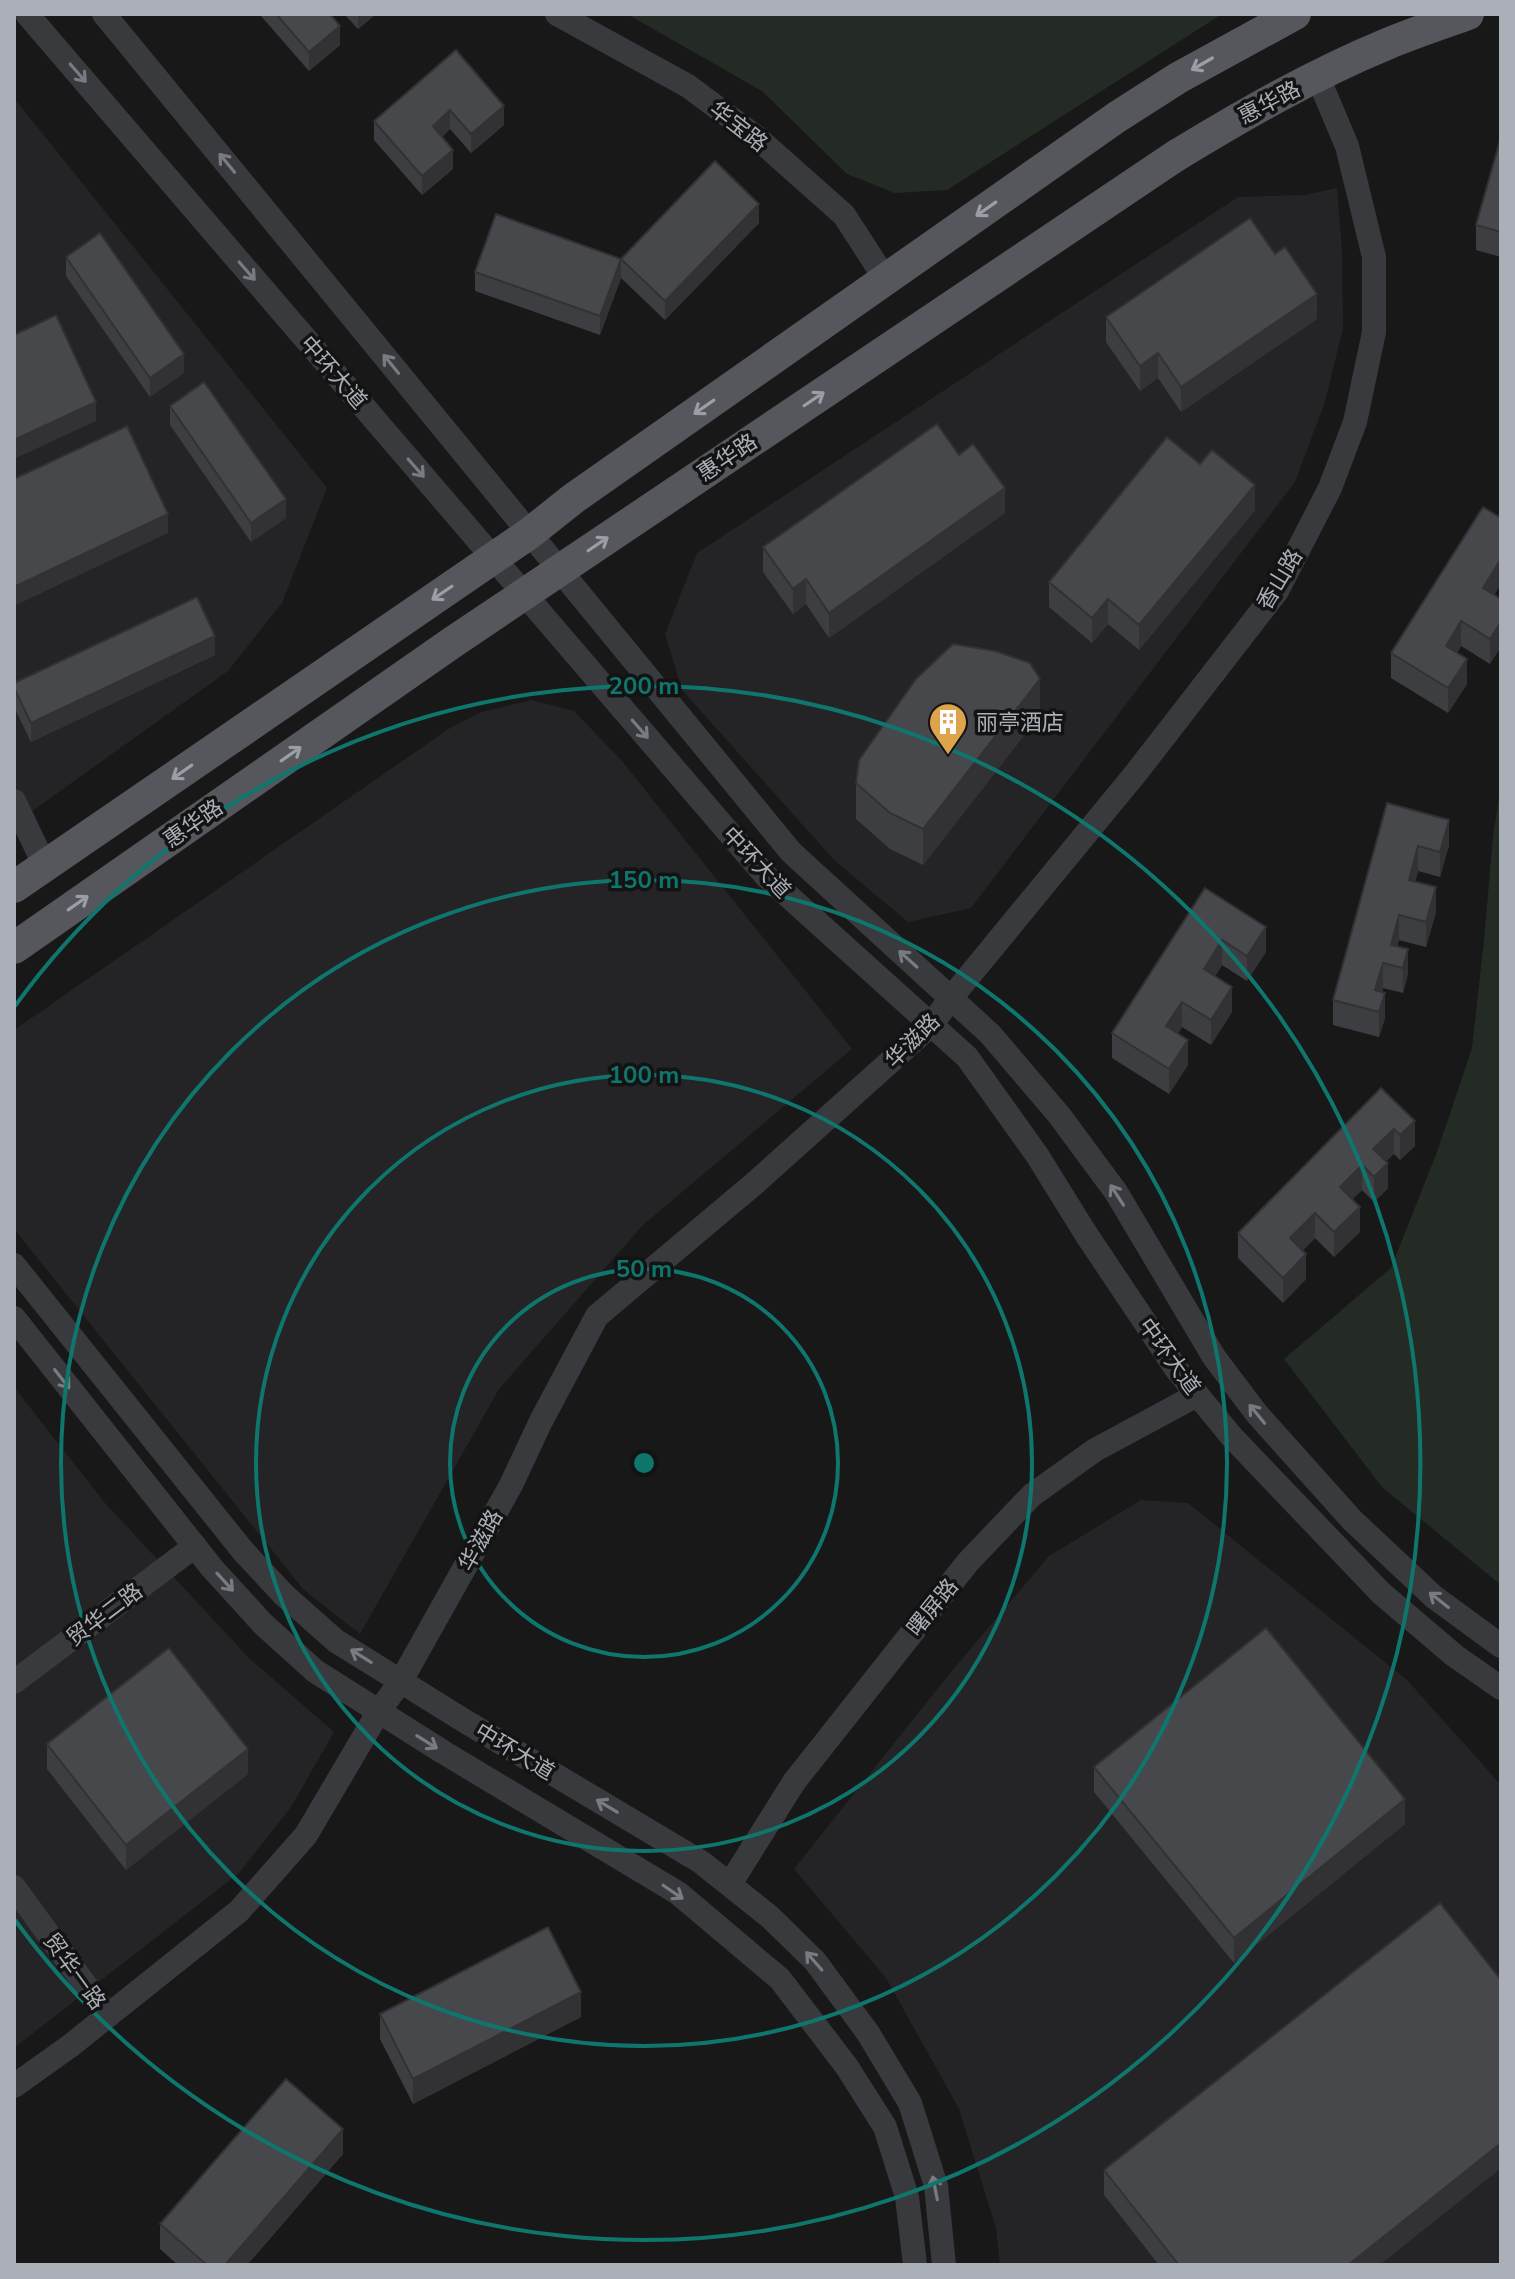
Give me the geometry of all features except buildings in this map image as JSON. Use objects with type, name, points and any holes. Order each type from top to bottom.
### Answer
[{"type":"main road","points":[[14,887],[530,533],[574,498],[1117,117],[1178,78],[1295,14]]},
{"type":"main road","name":"惠华路","points":[[14,948],[524,594],[1174,157],[1245,113],[1317,75],[1388,43],[1468,14]]},
{"type":"street","name":"中环大道","points":[[27,14],[766,876],[967,1057],[1037,1155],[1177,1370],[1232,1437],[1381,1593],[1455,1656],[1501,1688]]},
{"type":"street","name":"中环大道","points":[[104,14],[791,852],[990,1034],[1059,1115],[1116,1192],[1214,1357],[1257,1414],[1352,1520],[1434,1597],[1501,1646]]},
{"type":"street","name":"华宝路","points":[[557,14],[688,86],[755,136],[844,215],[886,280]]},
{"type":"street","points":[[1243,41],[1265,14]]},
{"type":"street","name":"香山路","points":[[951,998],[1136,773],[1277,591],[1330,488],[1355,422],[1374,332],[1374,257],[1347,146],[1317,75]]},
{"type":"street","points":[[14,801],[45,866]]},
{"type":"street","name":"华滋路","points":[[14,2086],[70,2046],[239,1911],[306,1835],[379,1711],[401,1681],[511,1485],[597,1316],[755,1183],[931,1025],[951,998]]},
{"type":"street","name":"中环大道","points":[[14,1265],[243,1551],[284,1595],[336,1641],[701,1862],[770,1917],[815,1961],[868,2033],[910,2103],[936,2186],[944,2265]]},
{"type":"street","name":"中环大道","points":[[18,1330],[195,1546],[263,1624],[315,1671],[678,1893],[780,1979],[847,2067],[885,2127],[907,2197],[915,2265]]},
{"type":"street","name":"曙屏路","points":[[730,1884],[794,1782],[979,1551],[1032,1495],[1095,1450],[1197,1395]]},
{"type":"street","name":"贸华二路","points":[[14,1682],[195,1546]]},
{"type":"street","name":"贸华一路","points":[[14,1887],[108,2016]]},
{"type":"shaded area","points":[[627,14],[1222,14],[947,190],[895,193],[847,174],[762,91]]},
{"type":"shaded area","points":[[14,98],[327,488],[282,603],[228,671],[14,824]]},
{"type":"shaded area","points":[[1337,188],[1343,328],[1325,402],[1295,482],[971,908],[908,922],[834,860],[682,690],[665,634],[697,553],[1238,197],[1305,195]]},
{"type":"shaded area","points":[[532,700],[574,711],[622,761],[852,1049],[643,1225],[499,1389],[360,1634],[304,1590],[14,1229],[14,1030],[450,728],[482,712]]},
{"type":"shaded area","points":[[1501,784],[1501,1585],[1382,1487],[1284,1359],[1391,1268],[1437,1152],[1472,1048]]},
{"type":"shaded area","points":[[14,1387],[105,1503],[249,1658],[334,1732],[291,1807],[239,1873],[14,2048]]},
{"type":"shaded area","points":[[1141,1500],[1188,1503],[1407,1680],[1501,1785],[1501,2265],[1000,2265],[996,2228],[959,2109],[886,1978],[794,1869],[950,1673],[1049,1556]]},
{"type":"place","name":"丽亭酒店","points":[[948,756]]}]
